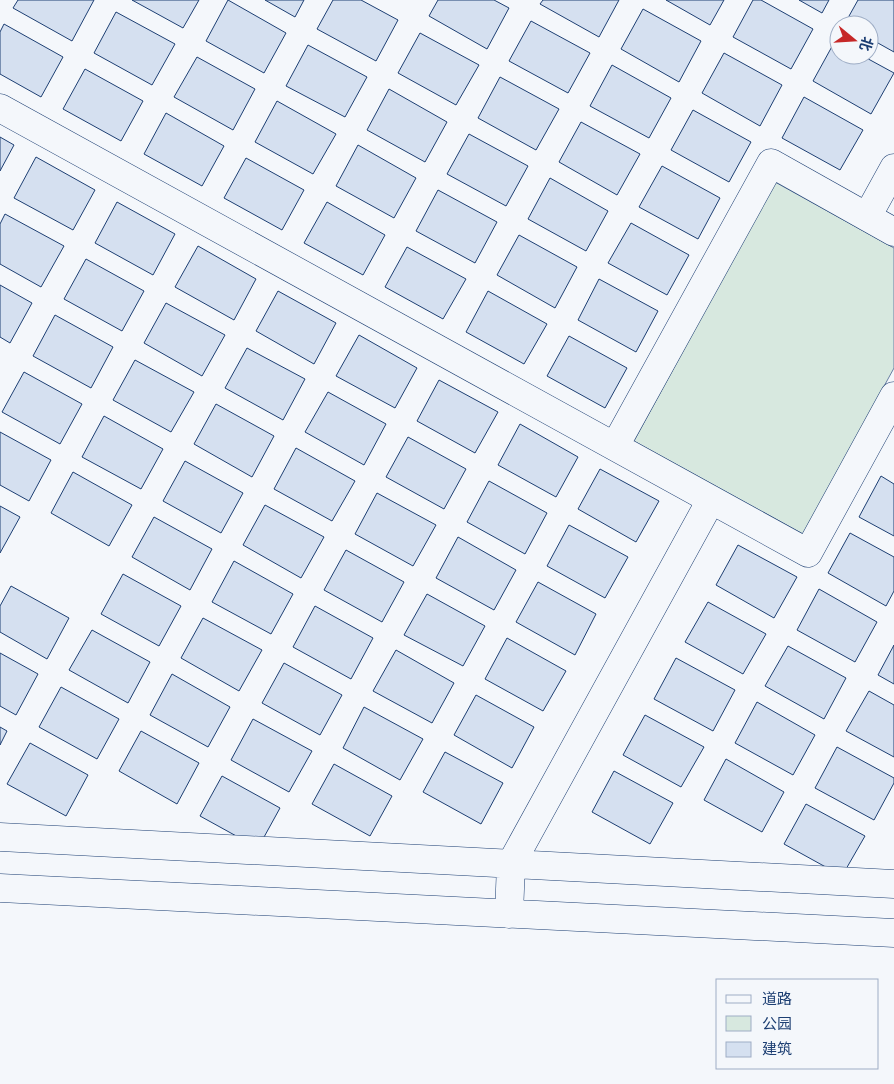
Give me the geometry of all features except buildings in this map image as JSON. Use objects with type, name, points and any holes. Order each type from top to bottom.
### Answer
[{"type":"street","points":[[0,108],[808,553],[894,396]]},
{"type":"street","points":[[615,446],[770,163],[894,232]]},
{"type":"street","points":[[867,217],[894,168]]},
{"type":"street","points":[[509,914],[511,864],[711,500]]},
{"type":"street","points":[[0,837],[894,884]]},
{"type":"street","points":[[0,888],[894,933]]},
{"type":"green space","points":[[775,182],[894,248],[894,368],[803,534],[634,441]]}]
